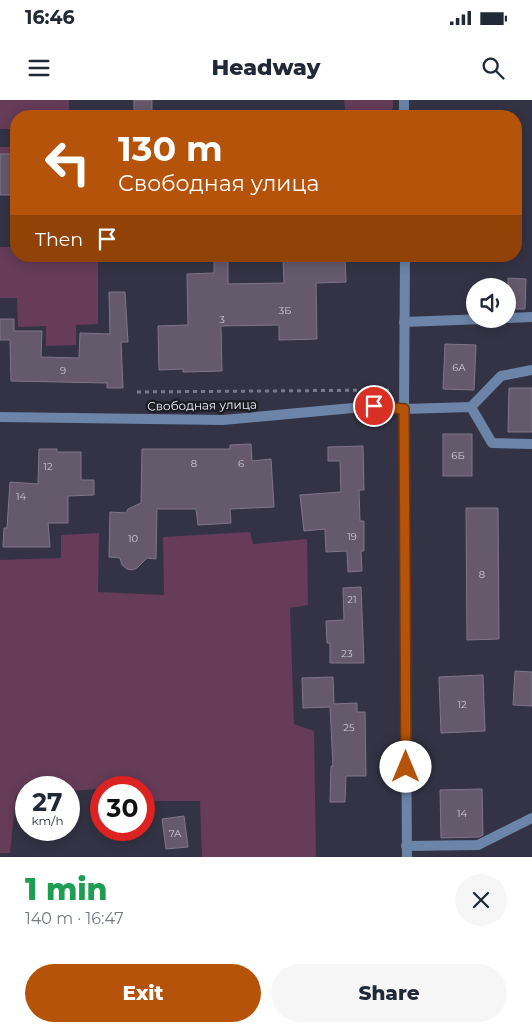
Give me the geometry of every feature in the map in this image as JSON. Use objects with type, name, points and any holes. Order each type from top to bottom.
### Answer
[{"type":"street","points":[[405,262],[406,852],[478,845],[532,818]]},
{"type":"street","points":[[516,318],[532,317]]},
{"type":"street","points":[[404,322],[466,320]]},
{"type":"street","points":[[532,370],[501,376],[471,406],[492,443],[532,444]]},
{"type":"street","name":"Свободная улица","points":[[0,418],[223,420],[374,406],[404,409],[471,406]]},
{"type":"path","points":[[138,392],[404,390]]},
{"type":"shaded area","points":[[0,100],[69,100],[69,110],[10,110],[10,129],[0,129]]},
{"type":"shaded area","points":[[344,100],[393,100],[391,110],[345,110]]},
{"type":"shaded area","points":[[0,147],[10,147],[10,154],[0,154]]},
{"type":"shaded area","points":[[0,247],[10,247],[10,262],[98,262],[98,324],[76,325],[76,345],[46,346],[46,326],[18,327],[17,298],[0,298]]},
{"type":"shaded area","points":[[250,532],[253,544],[307,539],[308,605],[290,608],[294,724],[314,731],[316,857],[202,857],[200,801],[155,801],[155,776],[90,776],[90,790],[80,790],[80,776],[15,776],[15,805],[10,853],[0,853],[0,560],[61,558],[61,535],[99,533],[98,592],[164,595],[163,537]]},
{"type":"building","points":[[134,100],[152,100],[152,110],[134,110]]},
{"type":"building","points":[[0,154],[10,154],[10,195],[0,195]]},
{"type":"building","points":[[214,262],[228,262],[228,284],[284,283],[283,262],[345,262],[346,282],[316,283],[317,339],[279,340],[279,325],[221,326],[222,371],[183,372],[183,369],[159,370],[158,326],[188,325],[187,274],[214,273]]},
{"type":"building","points":[[516,278],[526,279],[525,309],[516,309]]},
{"type":"building","points":[[109,292],[125,292],[128,342],[121,342],[123,388],[107,388],[107,383],[11,381],[10,340],[0,340],[0,319],[14,319],[14,331],[42,331],[41,357],[79,358],[80,333],[110,334]]},
{"type":"building","points":[[445,344],[476,345],[474,390],[443,389]]},
{"type":"building","points":[[509,388],[532,388],[532,432],[508,432]]},
{"type":"building","points":[[443,434],[472,434],[472,476],[443,476]]},
{"type":"building","points":[[251,444],[252,461],[271,459],[274,507],[230,509],[231,523],[198,525],[196,509],[157,509],[156,559],[147,558],[137,568],[132,570],[122,565],[120,558],[109,557],[110,512],[126,513],[128,509],[141,503],[142,449],[230,449],[230,445]]},
{"type":"building","points":[[363,446],[364,490],[359,490],[360,521],[364,521],[364,551],[361,551],[362,571],[348,572],[347,551],[326,552],[325,529],[304,531],[300,495],[341,492],[340,461],[328,461],[328,447]]},
{"type":"building","points":[[39,449],[57,449],[57,452],[81,452],[81,480],[94,480],[94,495],[68,496],[68,523],[48,523],[50,547],[3,547],[4,528],[7,528],[10,482],[38,484]]},
{"type":"building","points":[[466,508],[498,508],[499,639],[467,640]]},
{"type":"building","points":[[361,587],[364,663],[330,663],[330,643],[327,643],[326,621],[344,620],[343,588]]},
{"type":"building","points":[[515,671],[532,672],[532,706],[513,705]]},
{"type":"building","points":[[483,675],[485,731],[441,733],[439,677]]},
{"type":"building","points":[[333,677],[334,704],[357,703],[357,712],[365,712],[366,776],[346,776],[345,802],[330,802],[331,766],[333,766],[330,707],[303,708],[302,678]]},
{"type":"building","points":[[482,789],[483,835],[479,837],[441,838],[440,790]]},
{"type":"building","points":[[184,816],[188,847],[166,849],[162,819]]},
{"type":"route","points":[[374,406],[404,409],[406,767]]}]
